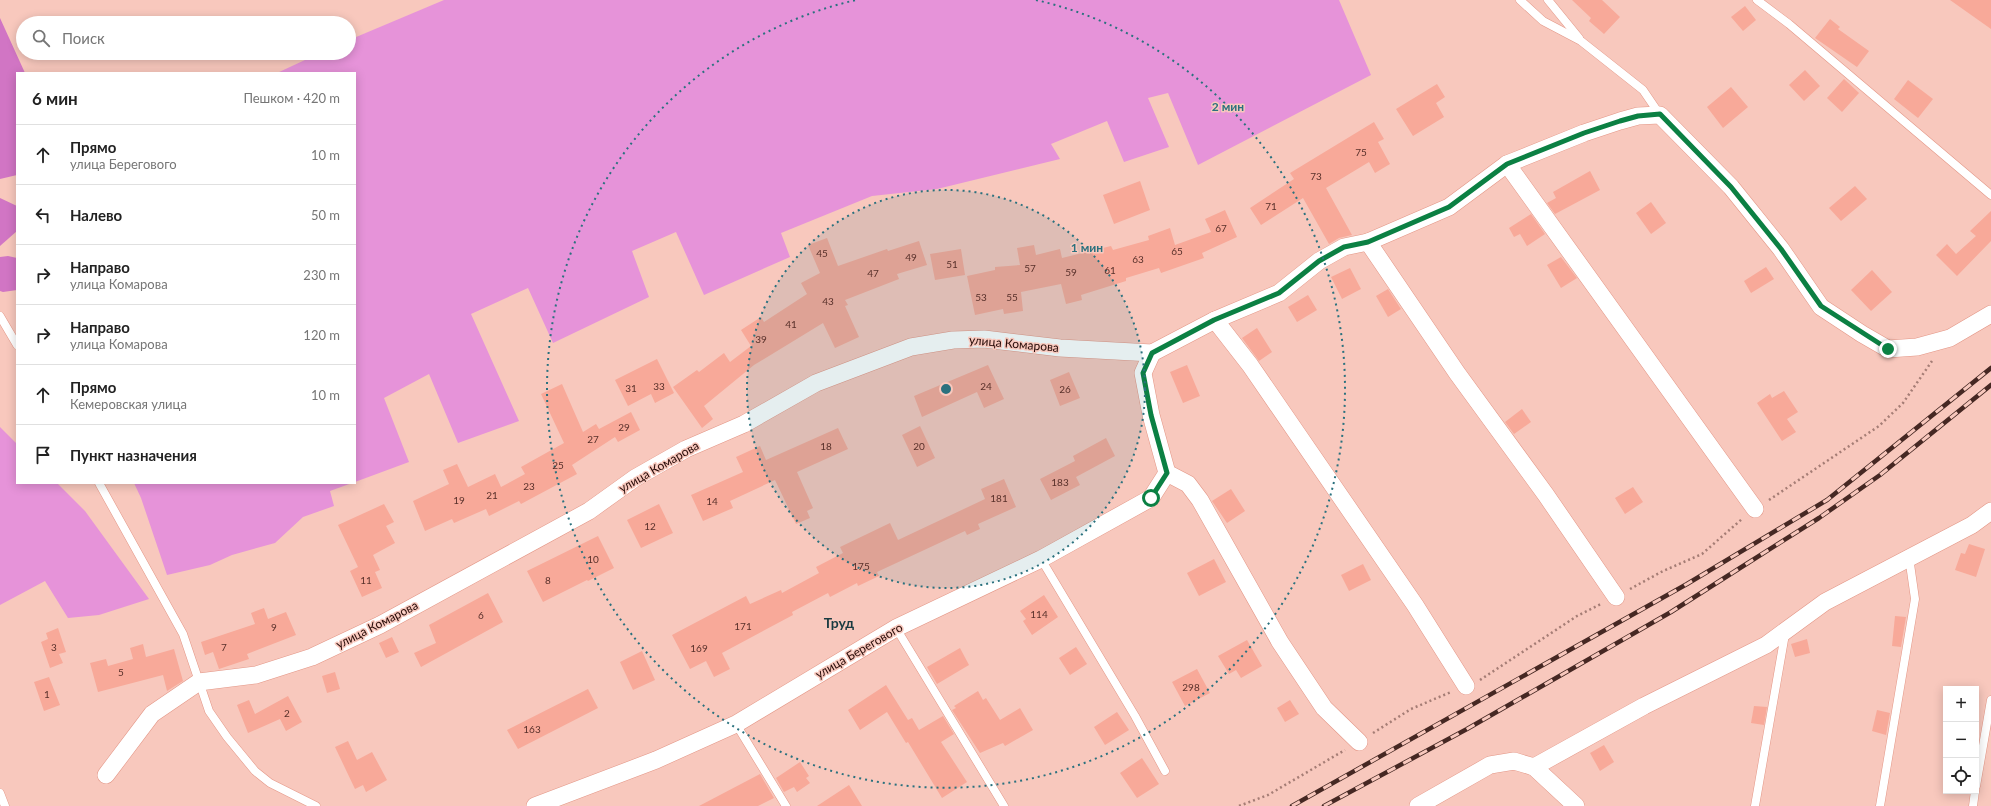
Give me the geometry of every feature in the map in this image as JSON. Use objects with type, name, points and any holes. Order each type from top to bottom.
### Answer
[{"type":"street","points":[[1359,742],[1324,708],[1284,649],[1200,500],[1188,484],[1167,473],[1151,415],[1143,373],[1152,353],[1214,320],[1279,293],[1319,261],[1344,247],[1368,242],[1449,207],[1507,164],[1584,133],[1620,121],[1638,116],[1660,114],[1731,187],[1781,249],[1821,306],[1862,334],[1888,349],[1917,348],[1950,338],[1991,314]]},
{"type":"street","points":[[1507,164],[1755,509]]},
{"type":"street","points":[[1368,242],[1457,373],[1546,495],[1616,597]]},
{"type":"street","points":[[1214,320],[1250,365],[1415,605],[1466,686]]},
{"type":"street","name":"улица Комарова","points":[[106,775],[152,714],[199,682],[263,673],[312,657],[380,625],[589,511],[635,478],[686,449],[744,424],[816,383],[912,347],[953,340],[984,339],[1060,348],[1152,353]]},
{"type":"street","name":"улица Берегового","points":[[535,806],[656,760],[736,724],[896,628],[1041,559],[1151,498],[1167,473]]},
{"type":"street","points":[[1534,767],[1644,706],[1766,645],[1825,602],[1972,525],[1991,511]]},
{"type":"street","points":[[1418,806],[1490,765],[1514,761],[1534,767],[1576,806]]},
{"type":"lane","points":[[1520,0],[1543,21],[1582,41]]},
{"type":"lane","points":[[1548,0],[1582,41],[1643,90],[1660,114]]},
{"type":"lane","points":[[1757,0],[1789,24],[1991,195]]},
{"type":"lane","points":[[0,316],[16,343]]},
{"type":"lane","points":[[100,484],[183,634],[209,711],[227,737],[255,771],[270,783],[316,806]]},
{"type":"lane","points":[[1880,806],[1915,599],[1909,557]]},
{"type":"lane","points":[[1041,559],[1135,716],[1165,772]]},
{"type":"lane","points":[[896,628],[1004,806]]},
{"type":"lane","points":[[1754,806],[1785,631]]},
{"type":"lane","points":[[1979,769],[1991,700]]},
{"type":"lane","points":[[736,724],[786,806]]},
{"type":"lane","points":[[0,793],[6,806]]},
{"type":"lane","points":[[1972,806],[1974,794]]},
{"type":"shaded area","points":[[444,0],[1339,0],[1371,75],[1198,165],[1168,93],[1148,98],[1169,147],[1124,162],[1107,121],[1051,144],[1060,159],[937,189],[872,196],[781,233],[790,257],[704,295],[676,232],[632,251],[649,297],[553,343],[528,288],[471,314],[519,421],[458,443],[429,374],[384,398],[409,462],[356,482],[356,72],[279,72],[305,60],[356,60],[356,37]]},
{"type":"shaded area","points":[[0,18],[16,53],[16,60],[19,60],[25,72],[16,72],[16,175],[0,179]]},
{"type":"shaded area","points":[[0,198],[16,206],[16,232],[0,246]]},
{"type":"shaded area","points":[[8,256],[16,258],[16,290],[0,291],[0,257]]},
{"type":"shaded area","points":[[0,427],[16,443],[16,484],[58,484],[85,511],[149,599],[99,615],[68,618],[45,581],[0,605]]},
{"type":"shaded area","points":[[134,484],[349,484],[330,491],[334,506],[303,517],[275,543],[232,555],[210,565],[167,575],[141,498]]},
{"type":"building","points":[[1572,0],[1602,0],[1620,17],[1604,34],[1589,21],[1591,18]]},
{"type":"building","points":[[1950,0],[1991,0],[1991,29]]},
{"type":"building","points":[[1745,6],[1756,20],[1743,31],[1731,17]]},
{"type":"building","points":[[1830,19],[1840,27],[1838,29],[1869,51],[1857,67],[1815,38]]},
{"type":"building","points":[[1805,70],[1820,86],[1804,101],[1789,85]]},
{"type":"building","points":[[1844,79],[1859,93],[1842,112],[1827,98]]},
{"type":"building","points":[[1908,80],[1933,99],[1918,118],[1894,99]]},
{"type":"building","points":[[1437,84],[1445,97],[1436,103],[1444,117],[1413,136],[1396,109]]},
{"type":"building","points":[[1731,87],[1748,107],[1723,128],[1707,107]]},
{"type":"building","points":[[1374,122],[1384,139],[1378,142],[1390,164],[1375,173],[1369,162],[1326,188],[1352,235],[1339,238],[1329,244],[1303,198],[1261,225],[1250,208],[1294,179],[1290,173]]},
{"type":"building","points":[[1590,171],[1600,190],[1555,214],[1547,203],[1556,198],[1553,192]]},
{"type":"building","points":[[1140,181],[1150,210],[1114,224],[1103,195]]},
{"type":"building","points":[[1855,186],[1867,199],[1841,221],[1829,208]]},
{"type":"building","points":[[1651,202],[1666,223],[1651,234],[1636,213]]},
{"type":"building","points":[[1225,210],[1237,237],[1202,253],[1204,258],[1161,273],[1159,268],[1126,278],[1126,281],[1081,295],[1082,300],[1066,304],[1061,284],[1021,292],[1023,311],[1004,314],[1003,309],[975,315],[967,276],[995,270],[995,267],[1020,265],[1017,248],[1034,245],[1036,255],[1060,249],[1062,258],[1111,246],[1113,250],[1149,240],[1148,236],[1170,228],[1175,245],[1211,232],[1205,219]]},
{"type":"building","points":[[1991,211],[1991,241],[1957,276],[1936,255],[1947,244],[1956,254],[1976,236],[1970,231]]},
{"type":"building","points":[[1531,214],[1545,234],[1527,246],[1520,234],[1514,237],[1509,228]]},
{"type":"building","points":[[827,238],[838,266],[887,249],[888,251],[919,241],[927,265],[897,274],[899,279],[845,300],[848,305],[845,306],[859,337],[835,348],[823,323],[754,365],[704,406],[713,419],[702,428],[673,387],[697,370],[699,372],[724,353],[730,362],[751,346],[741,330],[761,317],[764,322],[807,294],[801,283],[820,273],[808,245]]},
{"type":"building","points":[[961,249],[965,275],[935,280],[930,254]]},
{"type":"building","points":[[1561,257],[1577,278],[1561,288],[1547,265]]},
{"type":"building","points":[[1766,267],[1774,279],[1751,293],[1744,281]]},
{"type":"building","points":[[1350,268],[1361,289],[1342,299],[1331,277]]},
{"type":"building","points":[[1872,270],[1892,292],[1871,311],[1851,290]]},
{"type":"building","points":[[1388,289],[1401,309],[1388,317],[1376,296]]},
{"type":"building","points":[[1308,295],[1317,310],[1297,322],[1288,307]]},
{"type":"building","points":[[1257,328],[1272,352],[1259,361],[1242,338]]},
{"type":"building","points":[[657,359],[674,393],[655,403],[651,394],[628,406],[615,380]]},
{"type":"building","points":[[988,365],[1004,399],[984,408],[977,392],[922,417],[914,396]]},
{"type":"building","points":[[1187,365],[1200,396],[1183,403],[1170,372]]},
{"type":"building","points":[[1069,372],[1080,398],[1060,406],[1050,380]]},
{"type":"building","points":[[562,384],[583,432],[596,424],[599,429],[631,412],[640,430],[618,442],[615,437],[572,465],[577,474],[521,504],[519,501],[489,516],[486,509],[454,523],[452,519],[425,531],[413,501],[449,484],[443,470],[457,464],[468,487],[495,474],[501,487],[525,474],[521,467],[564,443],[541,394]]},
{"type":"building","points":[[1784,391],[1798,412],[1787,419],[1796,432],[1782,441],[1757,403],[1770,394],[1772,398]]},
{"type":"building","points":[[1522,409],[1531,422],[1514,434],[1505,422]]},
{"type":"building","points":[[920,426],[935,458],[917,467],[902,435]]},
{"type":"building","points":[[838,428],[848,449],[797,472],[813,508],[807,511],[810,518],[796,524],[775,480],[730,501],[733,508],[703,521],[691,495],[743,472],[736,457],[760,446],[766,460]]},
{"type":"building","points":[[1106,438],[1115,456],[1076,477],[1080,485],[1051,500],[1040,479],[1075,461],[1073,456]]},
{"type":"building","points":[[1004,479],[1016,507],[978,524],[980,529],[967,535],[965,531],[877,572],[879,576],[858,586],[857,583],[830,597],[828,593],[792,612],[793,615],[722,653],[730,669],[714,677],[706,661],[690,669],[672,635],[746,596],[750,604],[781,590],[782,593],[819,573],[816,567],[843,553],[840,547],[890,523],[898,540],[985,499],[981,489]]},
{"type":"building","points":[[1633,487],[1643,502],[1625,514],[1615,498]]},
{"type":"building","points":[[1231,489],[1245,511],[1227,523],[1212,501]]},
{"type":"building","points":[[384,504],[394,522],[386,526],[395,543],[373,555],[380,570],[375,572],[382,588],[362,597],[350,571],[358,567],[338,525]]},
{"type":"building","points":[[659,504],[673,533],[641,548],[627,520]]},
{"type":"building","points":[[598,536],[614,568],[543,602],[527,571]]},
{"type":"building","points":[[1969,544],[1985,549],[1976,577],[1955,570],[1961,553],[1965,554]]},
{"type":"building","points":[[1214,559],[1226,582],[1199,596],[1187,573]]},
{"type":"building","points":[[1363,564],[1371,580],[1349,591],[1341,575]]},
{"type":"building","points":[[488,593],[503,622],[421,667],[414,653],[436,643],[429,625]]},
{"type":"building","points":[[1044,595],[1058,617],[1032,635],[1023,621],[1026,619],[1020,611]]},
{"type":"building","points":[[264,608],[268,619],[286,612],[296,635],[247,654],[249,659],[219,669],[213,652],[205,655],[201,642],[255,624],[251,613]]},
{"type":"building","points":[[1895,616],[1906,617],[1901,647],[1892,646]]},
{"type":"building","points":[[58,628],[66,652],[59,654],[63,663],[50,668],[41,642],[48,639],[46,633]]},
{"type":"building","points":[[392,637],[399,652],[386,658],[379,643]]},
{"type":"building","points":[[1807,639],[1810,653],[1795,657],[1791,644]]},
{"type":"building","points":[[1247,640],[1262,666],[1241,678],[1236,670],[1229,674],[1218,656]]},
{"type":"building","points":[[143,644],[146,657],[174,649],[183,681],[167,691],[163,675],[98,692],[90,663],[106,659],[108,666],[133,659],[130,648]]},
{"type":"building","points":[[1076,647],[1087,664],[1070,675],[1059,658]]},
{"type":"building","points":[[960,648],[969,665],[937,684],[927,667]]},
{"type":"building","points":[[642,651],[655,680],[633,690],[620,662]]},
{"type":"building","points":[[1197,669],[1210,693],[1185,706],[1172,682]]},
{"type":"building","points":[[335,672],[340,689],[327,693],[322,676]]},
{"type":"building","points":[[49,677],[60,705],[44,711],[34,682]]},
{"type":"building","points":[[886,685],[908,720],[912,718],[919,730],[943,716],[954,734],[941,742],[967,782],[942,798],[908,742],[906,743],[887,712],[860,730],[848,710]]},
{"type":"building","points":[[588,689],[598,708],[518,749],[507,730]]},
{"type":"building","points":[[978,691],[983,700],[986,698],[1000,720],[1020,708],[1033,730],[1005,746],[1003,743],[980,753],[952,710],[956,708],[954,706]]},
{"type":"building","points":[[288,696],[302,722],[286,731],[280,719],[248,733],[237,705],[249,700],[255,714]]},
{"type":"building","points":[[1290,700],[1299,714],[1285,722],[1277,708]]},
{"type":"building","points":[[1754,706],[1767,707],[1764,725],[1751,723]]},
{"type":"building","points":[[1877,710],[1890,713],[1886,735],[1872,731]]},
{"type":"building","points":[[1117,712],[1129,730],[1105,745],[1094,727]]},
{"type":"building","points":[[348,741],[357,760],[372,752],[387,780],[366,792],[363,785],[355,789],[335,747]]},
{"type":"building","points":[[1604,745],[1614,762],[1600,771],[1590,753]]},
{"type":"building","points":[[1142,758],[1159,784],[1137,798],[1120,773]]},
{"type":"building","points":[[800,762],[809,776],[806,778],[810,783],[797,792],[794,787],[784,792],[776,778]]},
{"type":"building","points":[[760,774],[774,798],[758,806],[699,806]]},
{"type":"building","points":[[849,785],[862,806],[817,806]]},
{"type":"railway","points":[[1292,806],[1687,584],[1827,500],[1991,368]]},
{"type":"railway","points":[[1324,806],[1467,729],[1671,612],[1819,518],[1880,475],[1991,385]]},
{"type":"district","name":"Труд","points":[[839,623]]},
{"type":"route","points":[[1151,498],[1167,473],[1151,415],[1143,373],[1152,353],[1214,320],[1279,293],[1319,261],[1344,247],[1368,242],[1449,207],[1507,164],[1584,133],[1638,116],[1660,114],[1731,187],[1781,249],[1821,306],[1862,334],[1888,349]]}]
